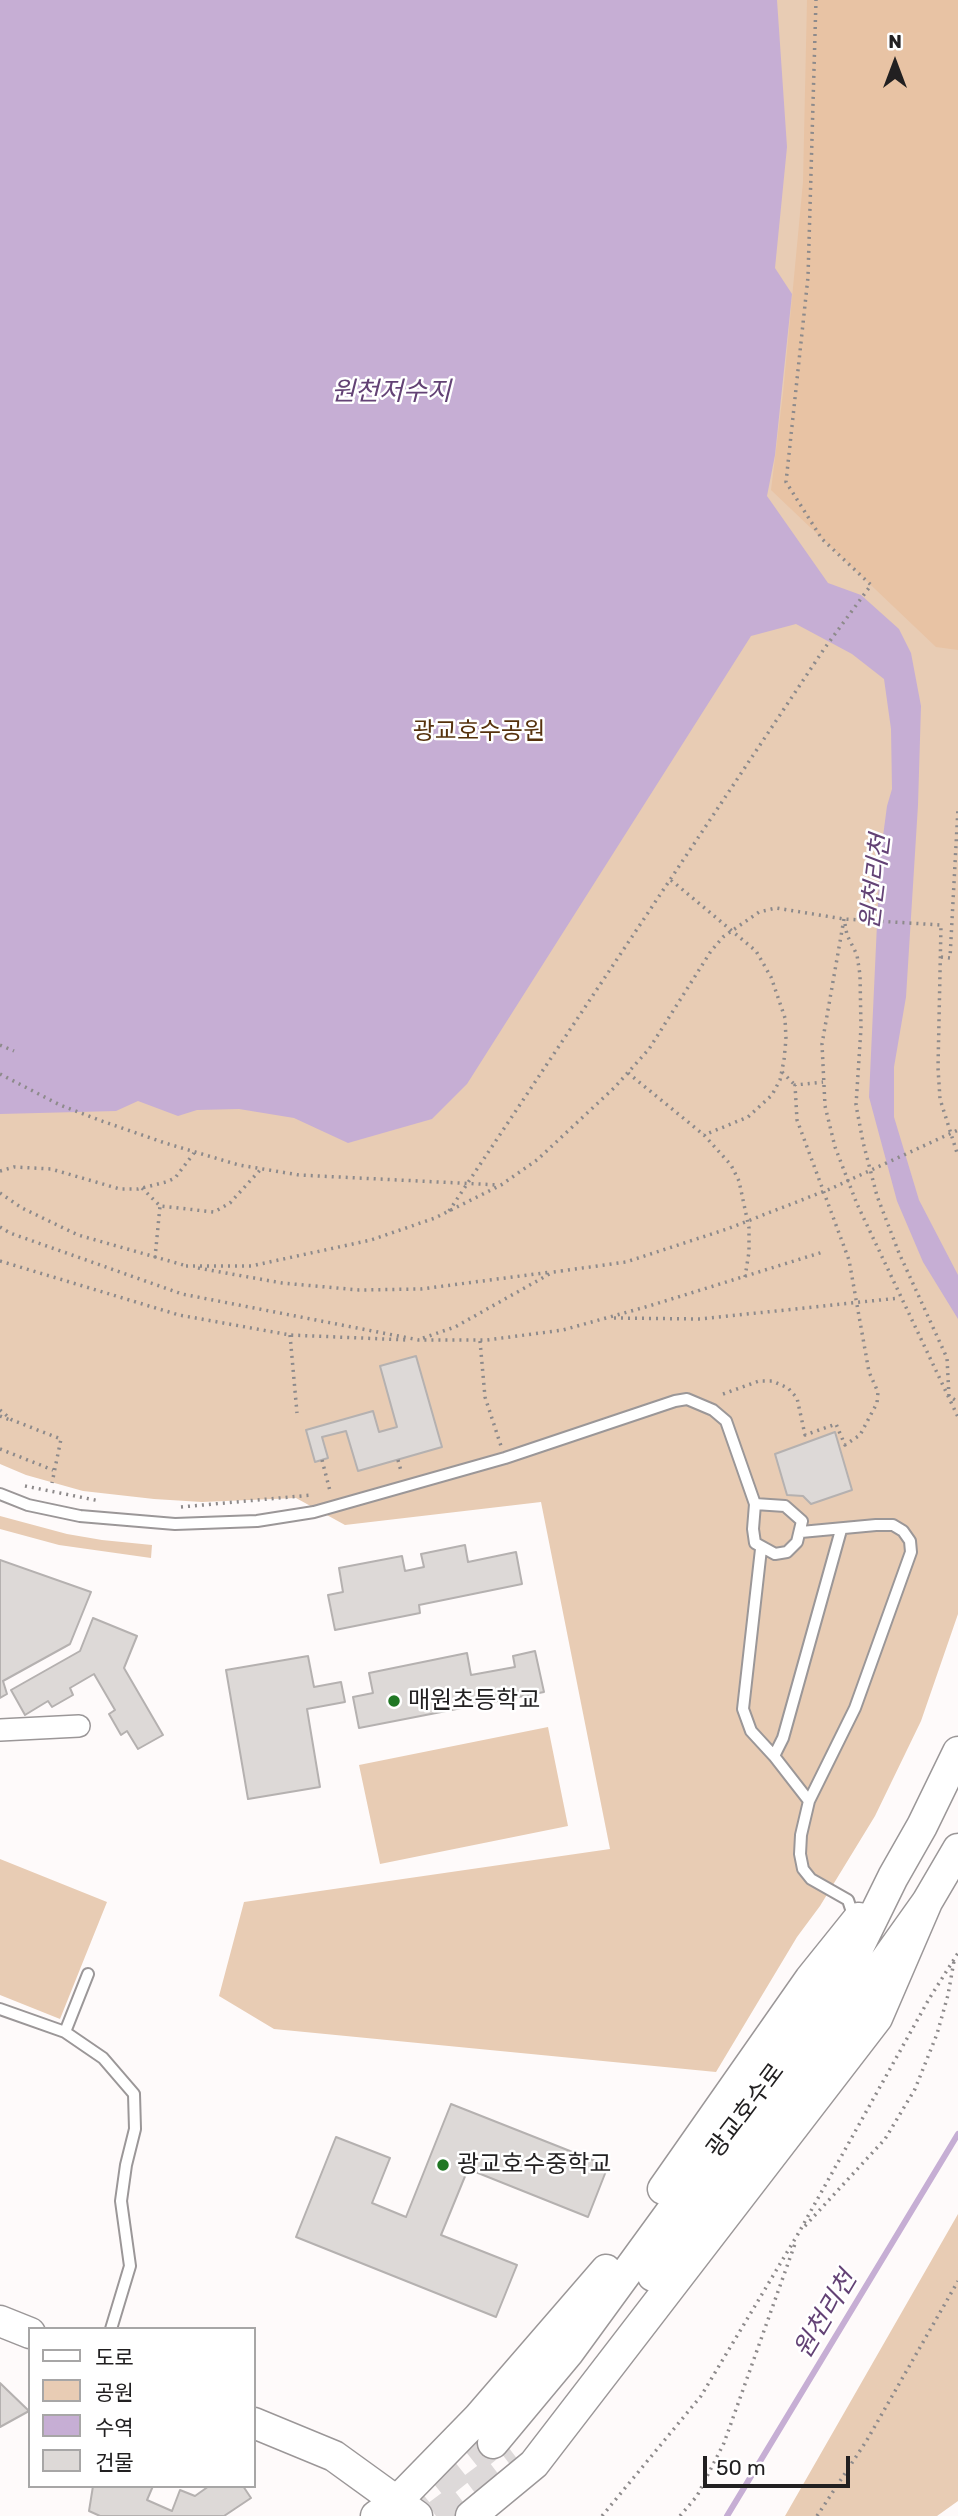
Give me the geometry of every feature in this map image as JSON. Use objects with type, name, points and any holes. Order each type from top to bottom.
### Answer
[{"type":"main road","name":"광교호수로","points":[[958,1752],[922,1826],[892,1877],[835,1995],[743,2113],[568,2353],[504,2449],[596,2353],[853,2006],[927,1902],[958,1849]]},
{"type":"main road","points":[[256,2424],[334,2456],[397,2511],[603,2276],[810,1979],[892,1877]]},
{"type":"main road","points":[[471,2516],[534,2464],[877,2018],[927,1902]]},
{"type":"main road","points":[[0,2320],[28,2332]]},
{"type":"street","points":[[0,1730],[79,1726]]},
{"type":"lane","points":[[0,1494],[29,1505],[80,1516],[175,1524],[257,1521],[314,1512],[505,1458],[687,1399],[713,1410],[726,1421],[755,1504],[755,1544],[775,1554],[787,1552],[797,1542],[802,1521],[785,1506],[755,1504]]},
{"type":"lane","points":[[801,1532],[893,1525],[903,1531],[910,1541],[911,1552],[855,1708],[809,1801],[801,1835],[800,1854],[803,1869],[811,1879],[848,1900],[855,1923]]},
{"type":"lane","points":[[774,1756],[783,1738],[841,1530]]},
{"type":"lane","points":[[761,1549],[743,1709],[751,1731],[809,1801]]},
{"type":"lane","points":[[65,2032],[88,1974]]},
{"type":"lane","points":[[0,2009],[65,2032],[103,2058],[134,2094],[135,2129],[121,2201],[130,2266],[112,2327]]},
{"type":"path","points":[[449,1211],[824,649],[871,585],[822,538],[786,482],[808,277],[816,0]]},
{"type":"path","points":[[941,957],[950,958],[958,808]]},
{"type":"path","points":[[671,880],[756,951],[764,962],[780,998],[786,1038],[781,1072],[772,1095],[760,1108],[740,1121],[704,1135]]},
{"type":"path","points":[[186,1266],[251,1266],[371,1240],[435,1218],[501,1185],[537,1160],[577,1125],[628,1073],[649,1049],[711,951],[732,929],[760,912],[776,908],[844,919],[941,925],[938,1068],[940,1099],[958,1156]]},
{"type":"path","points":[[844,919],[822,1044],[825,1106],[835,1147],[858,1204],[958,1417]]},
{"type":"path","points":[[844,919],[847,935],[857,955],[860,975],[861,1028],[856,1105],[859,1125],[877,1196],[889,1229],[947,1358],[949,1396]]},
{"type":"path","points":[[0,1045],[14,1051]]},
{"type":"path","points":[[723,1394],[751,1384],[772,1381],[788,1388],[797,1398],[805,1435],[836,1424],[845,1445],[860,1435],[877,1403],[878,1392],[869,1372],[859,1303],[849,1261],[801,1134],[795,1105],[795,1085],[781,1072]]},
{"type":"path","points":[[628,1073],[704,1135],[731,1165],[739,1181],[750,1236],[745,1277]]},
{"type":"path","points":[[0,1074],[60,1105],[99,1121],[194,1153],[262,1169],[299,1175],[501,1185]]},
{"type":"path","points":[[795,1085],[822,1082]]},
{"type":"path","points":[[0,1194],[22,1208],[79,1235],[186,1266],[282,1283],[380,1290],[421,1289],[626,1262],[727,1229],[830,1189],[958,1130]]},
{"type":"path","points":[[0,1171],[14,1167],[41,1168],[68,1173],[120,1189],[142,1188],[175,1178],[194,1153]]},
{"type":"path","points":[[142,1188],[160,1206],[202,1212],[222,1210],[262,1169]]},
{"type":"path","points":[[155,1258],[160,1206]]},
{"type":"path","points":[[0,1227],[10,1233],[182,1294],[419,1340],[455,1327],[553,1272]]},
{"type":"path","points":[[0,1261],[178,1315],[290,1335],[480,1341],[563,1330],[823,1252]]},
{"type":"path","points":[[608,1318],[700,1319],[900,1298]]},
{"type":"path","points":[[290,1335],[297,1413]]},
{"type":"path","points":[[480,1341],[485,1397],[505,1458]]},
{"type":"path","points":[[949,1396],[958,1402]]},
{"type":"path","points":[[0,1410],[12,1420]]},
{"type":"path","points":[[0,1416],[61,1439],[51,1483]]},
{"type":"path","points":[[0,1449],[54,1470]]},
{"type":"path","points":[[322,1460],[330,1491]]},
{"type":"path","points":[[398,1460],[401,1472]]},
{"type":"path","points":[[14,1483],[102,1501]]},
{"type":"path","points":[[175,1507],[311,1495]]},
{"type":"path","points":[[602,2516],[701,2396],[799,2234],[929,1999],[958,1953]]},
{"type":"path","points":[[680,2516],[697,2496],[724,2443],[799,2234],[885,2139],[915,2089],[944,2008],[955,1959]]},
{"type":"path","points":[[817,2516],[867,2440],[958,2281]]},
{"type":"green space","name":"광교호수공원","points":[[0,0],[958,0],[958,1614],[921,1721],[875,1816],[820,1906],[797,1937],[716,2072],[274,2029],[219,1996],[244,1902],[610,1849],[541,1502],[345,1525],[296,1498],[202,1502],[83,1491],[26,1475],[0,1464]]},
{"type":"green space","points":[[0,1516],[67,1534],[152,1545],[151,1558],[59,1545],[0,1529]]},
{"type":"green space","points":[[548,1727],[568,1826],[380,1864],[359,1765]]},
{"type":"green space","points":[[0,1859],[107,1902],[60,2019],[0,1995]]},
{"type":"green space","points":[[958,2214],[958,2501],[937,2516],[785,2516]]},
{"type":"shaded area","points":[[807,0],[958,0],[958,650],[936,647],[771,490],[803,182]]},
{"type":"water","name":"원천저수지","points":[[0,0],[777,0],[787,147],[775,268],[792,294],[775,455],[767,496],[828,583],[861,595],[899,629],[911,653],[921,706],[918,805],[906,997],[894,1067],[894,1117],[919,1200],[958,1275],[958,1319],[923,1262],[897,1201],[869,1097],[880,859],[892,789],[891,729],[884,679],[852,654],[796,624],[751,636],[467,1084],[432,1119],[348,1143],[294,1118],[239,1109],[197,1110],[178,1116],[138,1101],[116,1111],[0,1114]]},
{"type":"building","points":[[416,1356],[442,1447],[358,1471],[346,1431],[322,1437],[328,1458],[315,1462],[306,1430],[373,1411],[379,1432],[397,1427],[380,1366]]},
{"type":"building","points":[[835,1432],[852,1490],[811,1504],[803,1496],[787,1495],[775,1454]]},
{"type":"building","points":[[465,1545],[468,1562],[516,1552],[522,1584],[419,1605],[420,1613],[335,1630],[328,1595],[343,1592],[339,1568],[402,1556],[405,1571],[424,1567],[421,1554]]},
{"type":"building","points":[[0,1560],[91,1592],[70,1644],[3,1681],[7,1694],[0,1698]]},
{"type":"building","points":[[93,1618],[137,1636],[124,1668],[163,1735],[138,1749],[127,1731],[121,1735],[109,1714],[115,1710],[94,1674],[70,1688],[73,1695],[52,1707],[48,1701],[25,1715],[11,1690],[80,1651]]},
{"type":"building","points":[[535,1651],[544,1692],[359,1728],[353,1697],[373,1693],[369,1673],[467,1653],[471,1675],[515,1667],[513,1656]]},
{"type":"building","points":[[308,1656],[314,1687],[341,1682],[345,1702],[307,1709],[320,1787],[248,1799],[226,1670]]},
{"type":"building","points":[[451,2104],[608,2166],[588,2217],[468,2169],[441,2235],[517,2265],[496,2317],[296,2237],[336,2137],[390,2158],[372,2203],[406,2217]]},
{"type":"building","points":[[0,2383],[28,2412],[0,2427]]},
{"type":"building","points":[[93,2488],[152,2488],[147,2500],[172,2511],[180,2490],[195,2496],[206,2488],[244,2488],[251,2498],[224,2516],[100,2516],[89,2511]]},
{"type":"waterway","name":"원천리천","points":[[727,2516],[958,2134]]},
{"type":"tunnel","points":[[402,2516],[493,2443]]},
{"type":"tunnel","points":[[436,2516],[515,2456]]},
{"type":"place","name":"매원초등학교","points":[[394,1701]]},
{"type":"place","name":"광교호수중학교","points":[[443,2165]]}]
